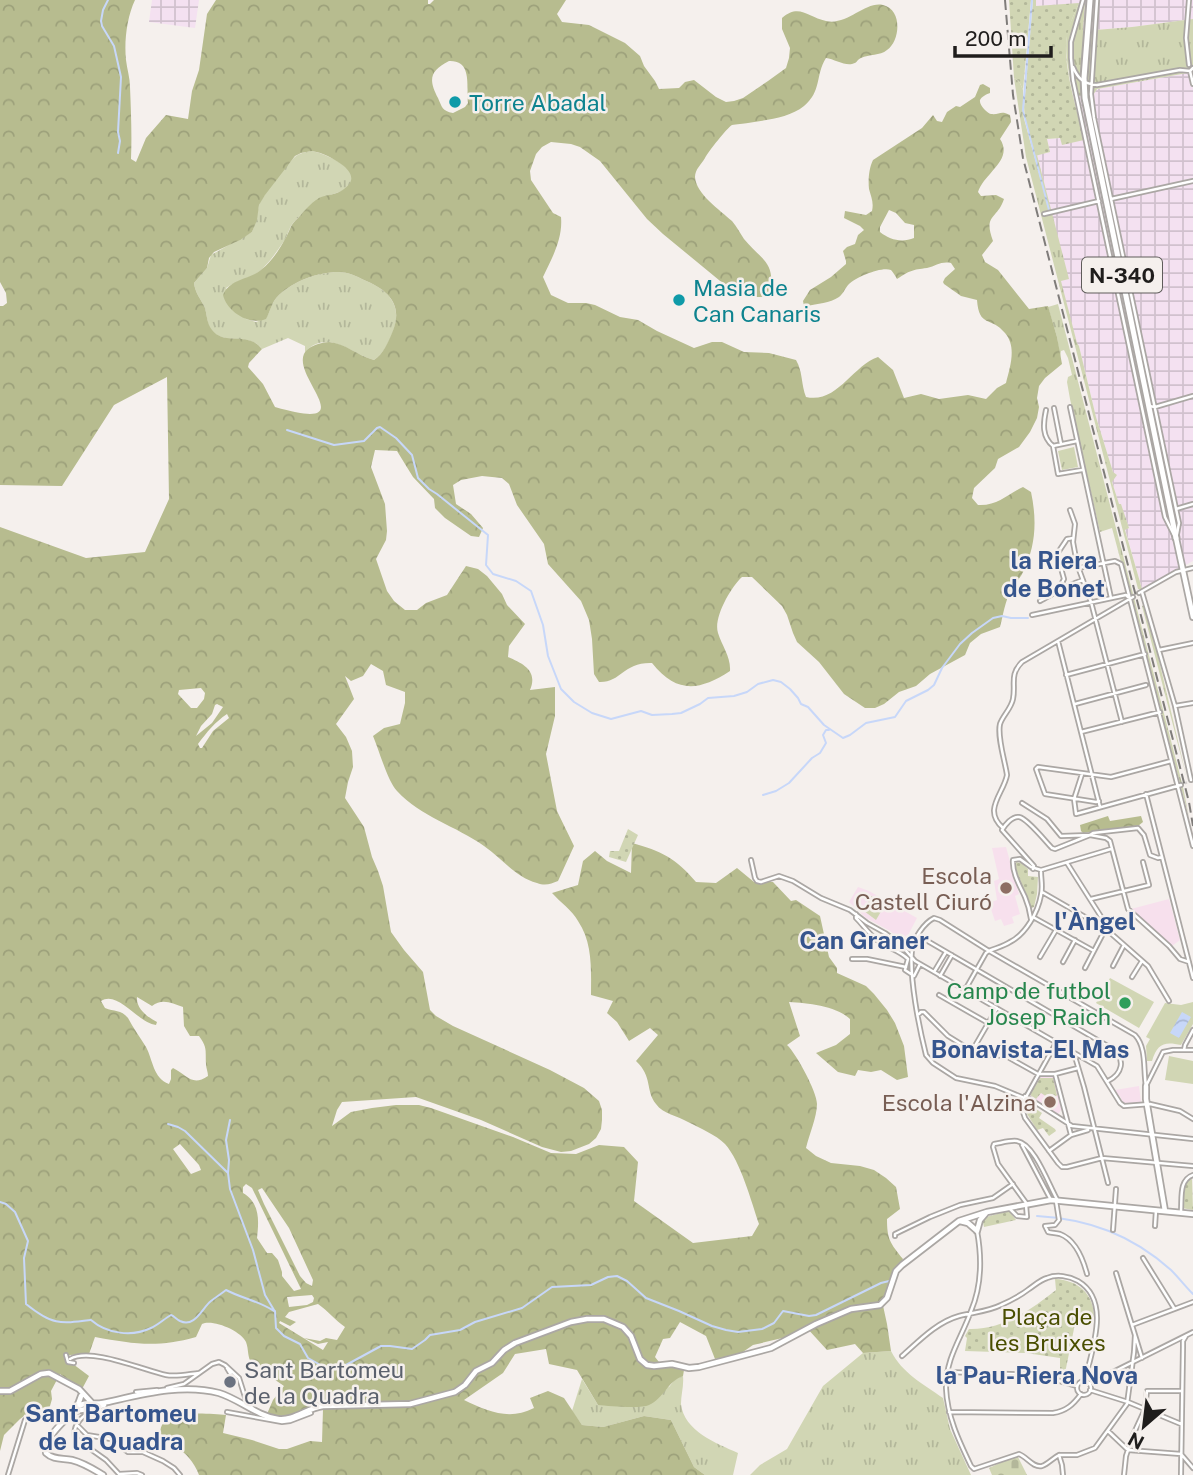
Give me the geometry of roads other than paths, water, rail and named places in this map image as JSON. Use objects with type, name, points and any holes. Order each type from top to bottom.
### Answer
[{"type":"main road","name":"N-340","points":[[1090,0],[1085,98],[1176,517],[1176,538],[1193,617]]},
{"type":"main road","points":[[1146,1086],[1165,1211]]},
{"type":"main road","points":[[86,1403],[95,1406],[141,1395],[188,1389],[210,1391],[245,1400],[252,1413],[284,1419],[321,1406],[404,1404],[463,1387],[476,1371],[492,1363],[515,1343],[570,1322],[587,1319],[604,1319],[623,1327],[631,1336],[639,1359],[647,1364],[699,1367],[771,1348],[851,1309],[880,1305],[887,1298],[896,1271],[902,1265],[959,1221],[987,1212],[1055,1201],[1193,1214]]},
{"type":"main road","points":[[977,1231],[987,1212]]},
{"type":"main road","points":[[973,1217],[978,1218],[979,1223]]},
{"type":"main road","points":[[972,1225],[970,1221],[973,1217]]},
{"type":"main road","points":[[959,1221],[965,1221],[977,1231]]},
{"type":"main road","points":[[972,1225],[979,1223]]},
{"type":"main road","points":[[0,1391],[12,1390],[47,1373],[75,1387],[95,1406]]},
{"type":"main road","points":[[82,1395],[86,1403],[95,1406],[118,1400]]},
{"type":"main road","points":[[78,1409],[82,1395]]},
{"type":"main road","points":[[86,1403],[63,1420],[46,1447],[46,1453],[51,1458],[69,1459],[88,1466],[103,1475]]},
{"type":"main road","points":[[78,1409],[107,1404]]},
{"type":"street","points":[[1083,0],[1072,41],[1071,64],[1164,511],[1171,532],[1176,538]]},
{"type":"street","points":[[1097,0],[1091,85],[1094,118],[1176,517],[1168,518],[1164,511]]},
{"type":"street","points":[[1189,0],[1187,46],[1193,84]]},
{"type":"street","points":[[1071,64],[1077,76],[1091,85],[1190,68]]},
{"type":"street","points":[[1094,118],[1094,143]]},
{"type":"street","points":[[1111,199],[1193,181]]},
{"type":"street","points":[[1044,214],[1099,201]]},
{"type":"street","points":[[1152,407],[1193,396]]},
{"type":"street","points":[[1070,407],[1111,598]]},
{"type":"street","points":[[1054,408],[1062,444]]},
{"type":"street","points":[[1046,410],[1045,436],[1053,446],[1058,474],[1083,470]]},
{"type":"street","points":[[1053,446],[1077,441]]},
{"type":"street","points":[[1176,509],[1193,503]]},
{"type":"street","points":[[1070,510],[1075,524],[1074,552],[1091,602],[1122,722]]},
{"type":"street","points":[[1057,592],[1064,579],[1057,554],[1067,539],[1073,538]]},
{"type":"street","points":[[1078,568],[1104,563],[1121,564],[1180,785],[1193,846]]},
{"type":"street","points":[[1191,781],[1175,706],[1141,593],[1174,573],[1193,568]]},
{"type":"street","points":[[1040,601],[1083,580]]},
{"type":"street","points":[[1032,615],[1126,595],[1132,598]]},
{"type":"street","points":[[1033,869],[1034,866],[1003,832],[996,820],[994,807],[1007,775],[1000,728],[1013,701],[1015,672],[1022,662],[1132,598]]},
{"type":"street","points":[[1058,641],[1100,807]]},
{"type":"street","points":[[1159,650],[1193,643]]},
{"type":"street","points":[[1066,675],[1144,654]]},
{"type":"street","points":[[1074,704],[1146,685]]},
{"type":"street","points":[[1175,706],[1193,703]]},
{"type":"street","points":[[1081,732],[1160,712]]},
{"type":"street","points":[[1099,801],[1045,794],[1036,771],[1038,767],[1111,777],[1172,761]]},
{"type":"street","points":[[1082,774],[1074,799],[1076,814],[1180,785]]},
{"type":"street","points":[[1146,794],[1193,978]]},
{"type":"street","points":[[1022,803],[1047,819],[1059,835],[1090,835],[1108,839],[1128,909],[1180,959],[1189,962]]},
{"type":"street","points":[[1003,828],[1015,817],[1021,818],[1055,849],[1097,832],[1138,828],[1144,835],[1150,855],[1158,859],[1162,857]]},
{"type":"street","points":[[1095,951],[1032,918],[1012,862],[1020,859],[1033,869],[1041,870],[1113,849]]},
{"type":"street","points":[[751,860],[757,881],[779,876],[788,878],[817,896],[856,914],[885,933],[920,964],[1099,1067],[1124,1106],[1147,1104],[1180,1111],[1193,1119]]},
{"type":"street","points":[[1066,862],[1107,926],[1085,968]]},
{"type":"street","points":[[1091,899],[1149,885],[1143,862]]},
{"type":"street","points":[[965,990],[989,951],[1018,937],[1032,918],[1042,892],[1041,870]]},
{"type":"street","points":[[1042,892],[1106,929],[1148,966],[1169,1001]]},
{"type":"street","points":[[856,914],[855,917],[877,941],[901,952],[908,959],[906,972],[913,976]]},
{"type":"street","points":[[1146,1086],[1141,1043],[1135,1035],[934,918],[926,924],[912,949],[913,976],[926,1055],[933,1063],[956,1078],[995,1086],[1024,1097],[1069,1125],[1193,1139]]},
{"type":"street","points":[[1040,957],[1056,930]]},
{"type":"street","points":[[918,936],[1116,1052],[1121,1060],[1121,1068],[1115,1077],[1108,1081]]},
{"type":"street","points":[[1063,962],[1075,940]]},
{"type":"street","points":[[1113,966],[1124,945]]},
{"type":"street","points":[[997,955],[1000,946]]},
{"type":"street","points":[[906,951],[912,949]]},
{"type":"street","points":[[934,972],[946,952]]},
{"type":"street","points":[[940,976],[952,955]]},
{"type":"street","points":[[852,959],[867,959],[906,967]]},
{"type":"street","points":[[1132,977],[1142,961]]},
{"type":"street","points":[[913,976],[920,964]]},
{"type":"street","points":[[915,994],[919,1005],[948,1036],[972,1051],[981,1055],[1006,1056],[1038,1074],[1055,1074],[1078,1068]]},
{"type":"street","points":[[939,995],[988,1023]]},
{"type":"street","points":[[972,1051],[997,1008]]},
{"type":"street","points":[[918,1015],[925,1012]]},
{"type":"street","points":[[1184,1050],[1193,1030]]},
{"type":"street","points":[[1056,1043],[1021,1105],[1022,1112],[1057,1162],[1064,1167],[1102,1158],[1193,1166]]},
{"type":"street","points":[[1069,1050],[1076,1060],[1108,1183]]},
{"type":"street","points":[[1146,1086],[1163,1052],[1193,1050]]},
{"type":"street","points":[[1076,1060],[1083,1057]]},
{"type":"street","points":[[1144,1063],[1149,1068],[1155,1067]]},
{"type":"street","points":[[1055,1074],[1071,1135]]},
{"type":"street","points":[[1049,1151],[1071,1135],[1093,1128]]},
{"type":"street","points":[[1027,1217],[1027,1205],[998,1164],[994,1144],[1020,1142],[1028,1150],[1044,1175],[1059,1217],[1055,1225],[1047,1225],[1046,1229],[1048,1233],[1061,1234],[1073,1245],[1081,1254],[1087,1273]]},
{"type":"street","points":[[1028,1150],[1055,1201]]},
{"type":"street","points":[[1040,1177],[1044,1175]]},
{"type":"street","points":[[1181,1213],[1183,1183],[1193,1175]]},
{"type":"street","points":[[895,1236],[960,1205],[993,1198],[1013,1184]]},
{"type":"street","points":[[1112,1230],[1116,1189]]},
{"type":"street","points":[[1009,1208],[1017,1216],[1033,1217]]},
{"type":"street","points":[[1155,1226],[1156,1210]]},
{"type":"street","points":[[977,1231],[981,1256],[977,1293],[953,1348],[947,1372],[946,1392],[957,1435],[974,1469],[1020,1454],[1035,1465],[1041,1466],[1059,1455],[1077,1455],[1095,1448],[1128,1402],[1135,1335]]},
{"type":"street","points":[[1143,1258],[1174,1308]]},
{"type":"street","points":[[1116,1273],[1142,1358]]},
{"type":"street","points":[[902,1356],[937,1326],[957,1316],[993,1308],[1017,1297],[1046,1278],[1064,1276],[1081,1283],[1096,1301],[1098,1314],[1085,1381]]},
{"type":"street","points":[[1132,1325],[1193,1301]]},
{"type":"street","points":[[1089,1384],[1193,1332]]},
{"type":"street","points":[[1181,1475],[1183,1344],[1186,1336]]},
{"type":"street","points":[[66,1355],[68,1362],[74,1363]]},
{"type":"street","points":[[70,1359],[94,1356],[167,1375],[199,1373]]},
{"type":"street","points":[[136,1392],[180,1386],[219,1362],[239,1378],[245,1400]]},
{"type":"street","points":[[225,1365],[233,1378]]},
{"type":"street","points":[[947,1372],[1040,1376],[1077,1386]]},
{"type":"street","points":[[1081,1394],[1077,1391],[1077,1386],[1081,1381],[1085,1381]]},
{"type":"street","points":[[1085,1381],[1090,1390]]},
{"type":"street","points":[[949,1412],[1053,1413],[1071,1406],[1081,1394],[1090,1390]]},
{"type":"street","points":[[1090,1390],[1181,1424]]},
{"type":"street","points":[[1124,1475],[1128,1450],[1145,1409],[1147,1391],[1182,1391]]},
{"type":"street","points":[[95,1406],[81,1417],[75,1438],[106,1460],[121,1475],[142,1475]]},
{"type":"street","points":[[227,1412],[252,1413],[286,1422],[311,1413]]},
{"type":"street","points":[[8,1475],[25,1420]]},
{"type":"street","points":[[78,1426],[87,1435],[114,1440],[128,1452],[143,1452],[163,1461],[180,1475]]},
{"type":"street","points":[[1108,1431],[1128,1450],[1181,1454],[1193,1468]]},
{"type":"street","points":[[1059,1455],[1063,1475]]},
{"type":"water","points":[[1031,0],[1024,111],[1050,210],[1022,110]]},
{"type":"water","points":[[1182,1012],[1191,1017],[1179,1038],[1170,1033]]},
{"type":"waterway","points":[[108,0],[101,21],[114,46],[121,77],[118,153]]},
{"type":"waterway","points":[[287,430],[334,445],[364,441],[380,427],[396,438],[412,455],[418,478],[488,535],[486,565],[493,574],[516,581],[531,591],[543,625],[548,656],[561,689],[574,702],[592,713],[611,719],[641,711],[652,715],[681,713],[708,698],[734,696],[773,680],[790,689],[801,704],[843,738],[866,723],[895,717],[906,701],[934,685],[942,668],[960,644],[993,618],[1028,618]]},
{"type":"waterway","points":[[763,795],[789,783],[820,753],[826,743],[823,735],[829,730]]},
{"type":"waterway","points":[[230,1120],[226,1140],[230,1189],[253,1250],[265,1295],[274,1310]]},
{"type":"waterway","points":[[168,1124],[185,1131],[228,1173]]},
{"type":"waterway","points":[[0,1202],[15,1212],[28,1241],[24,1258],[26,1304],[50,1319],[63,1322],[91,1320],[112,1331],[136,1333],[154,1327],[171,1315],[180,1321],[190,1322],[226,1290],[274,1311]]},
{"type":"waterway","points":[[1037,1216],[1092,1225],[1125,1238],[1171,1270],[1193,1294]]},
{"type":"waterway","points":[[275,1311],[276,1328],[284,1336],[300,1344],[308,1358],[334,1369],[381,1346],[412,1349],[430,1335],[460,1330],[475,1322],[522,1308],[552,1287],[591,1285],[608,1277],[617,1276],[646,1298],[712,1326],[738,1332],[762,1329],[774,1323],[783,1311],[816,1315],[889,1281]]},
{"type":"tunnel","points":[[1181,785],[1188,782]]},
{"type":"railway","points":[[1005,0],[1013,95],[1023,158],[1193,826]]},
{"type":"place","name":"Torre Abadal","points":[[455,102]]},
{"type":"place","name":"Masia de Can Canaris","points":[[679,300]]},
{"type":"place","name":"Escola Castell Ciuró","points":[[1006,888]]},
{"type":"place","name":"Camp de futbol Josep Raich","points":[[1125,1003]]},
{"type":"place","name":"Escola l'Alzina","points":[[1050,1102]]},
{"type":"place","name":"Sant Bartomeu de la Quadra","points":[[230,1382]]},
{"type":"district","name":"la Riera de Bonet","points":[[1054,574]]},
{"type":"district","name":"l'Àngel","points":[[1095,921]]},
{"type":"district","name":"Can Graner","points":[[864,940]]},
{"type":"district","name":"Bonavista-El Mas","points":[[1030,1049]]},
{"type":"district","name":"la Pau-Riera Nova","points":[[1037,1375]]},
{"type":"district","name":"Sant Bartomeu de la Quadra","points":[[111,1427]]},
{"type":"park label","name":"Plaça de les Bruixes","points":[[1047,1329]]}]
